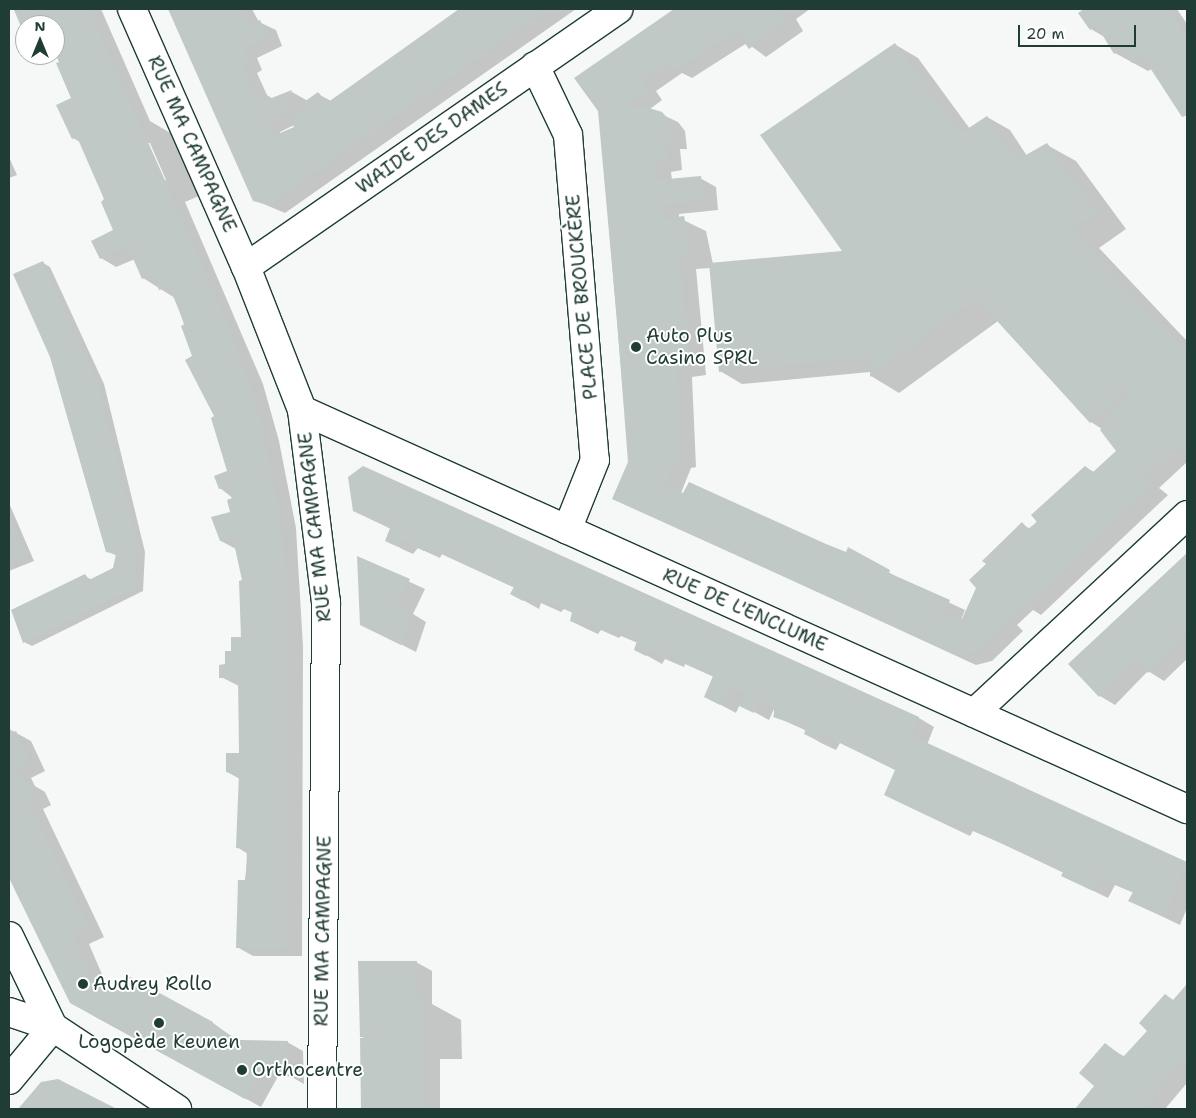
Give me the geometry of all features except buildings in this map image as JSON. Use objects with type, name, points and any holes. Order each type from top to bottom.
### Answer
[{"type":"street","name":"RUE MA CAMPAGNE","points":[[132,9],[246,267],[302,410],[326,602],[322,1109]]},
{"type":"street","name":"WAIDE DES DAMES","points":[[246,267],[618,9]]},
{"type":"street","name":"PLACE DE BROUCKÈRE","points":[[535,66],[568,135],[595,460],[567,530]]},
{"type":"street","name":"RUE DE L'ENCLUME","points":[[302,410],[1187,809]]},
{"type":"street","points":[[974,713],[1187,515]]},
{"type":"street","points":[[9,936],[53,1027]]},
{"type":"street","points":[[9,1012],[53,1027],[177,1109]]},
{"type":"street","points":[[9,1080],[53,1027]]},
{"type":"place","name":"Auto Plus Casino SPRL","points":[[636,347]]},
{"type":"place","name":"Audrey Rollo","points":[[83,984]]},
{"type":"place","name":"Logopède Keunen","points":[[159,1023]]},
{"type":"place","name":"Orthocentre","points":[[242,1070]]}]
